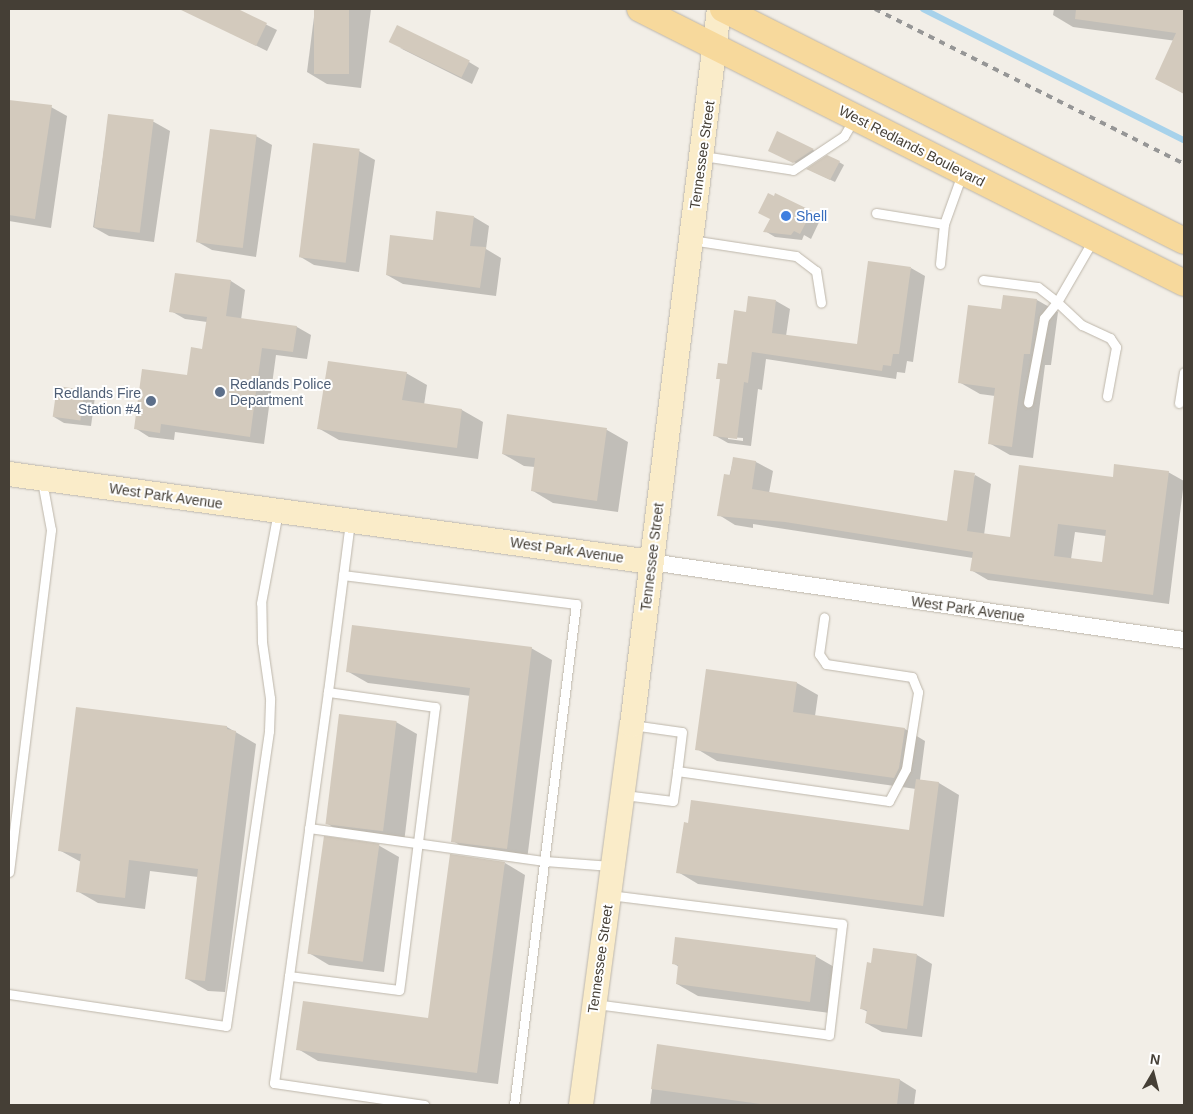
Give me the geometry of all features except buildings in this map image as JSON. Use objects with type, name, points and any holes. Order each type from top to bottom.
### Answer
[{"type":"main road","name":"West Redlands Boulevard","points":[[640,9],[1184,283]]},
{"type":"main road","name":"Tennessee Street","points":[[581,1105],[632,724],[690,240],[703,156],[721,9]]},
{"type":"main road","points":[[721,9],[1184,241]]},
{"type":"main road","name":"West Park Avenue","points":[[9,474],[651,562]]},
{"type":"street","name":"West Park Avenue","points":[[651,562],[1184,640]]},
{"type":"lane","points":[[703,156],[793,170],[844,136],[854,118]]},
{"type":"lane","points":[[940,264],[944,224],[963,172]]},
{"type":"lane","points":[[876,213],[944,224]]},
{"type":"lane","points":[[1028,403],[1044,318],[1057,302],[1094,238]]},
{"type":"lane","points":[[690,240],[796,256],[816,271],[821,303]]},
{"type":"lane","points":[[983,280],[1038,287],[1082,325],[1110,338],[1116,347],[1107,396]]},
{"type":"lane","points":[[1179,403],[1184,372]]},
{"type":"lane","points":[[9,872],[51,530],[41,479]]},
{"type":"lane","points":[[9,994],[226,1026],[269,731],[270,698],[262,642],[261,603],[278,510]]},
{"type":"lane","points":[[350,520],[274,1083],[424,1105]]},
{"type":"lane","points":[[343,575],[576,604],[514,1105]]},
{"type":"lane","points":[[676,771],[889,801],[906,769],[918,692],[912,677],[826,664],[819,654],[824,617]]},
{"type":"lane","points":[[289,976],[399,990],[435,707],[328,692]]},
{"type":"lane","points":[[622,795],[673,801],[682,732],[632,724]]},
{"type":"lane","points":[[309,828],[545,861],[613,867]]},
{"type":"lane","points":[[594,1004],[829,1035],[842,924],[609,894]]},
{"type":"waterway","points":[[923,9],[1184,140]]},
{"type":"railway","points":[[875,9],[1184,164]]},
{"type":"place","name":"Shell","points":[[786,216]]},
{"type":"place","name":"Redlands Police Department","points":[[220,392]]},
{"type":"place","name":"Redlands Fire Station #4","points":[[151,401]]}]
